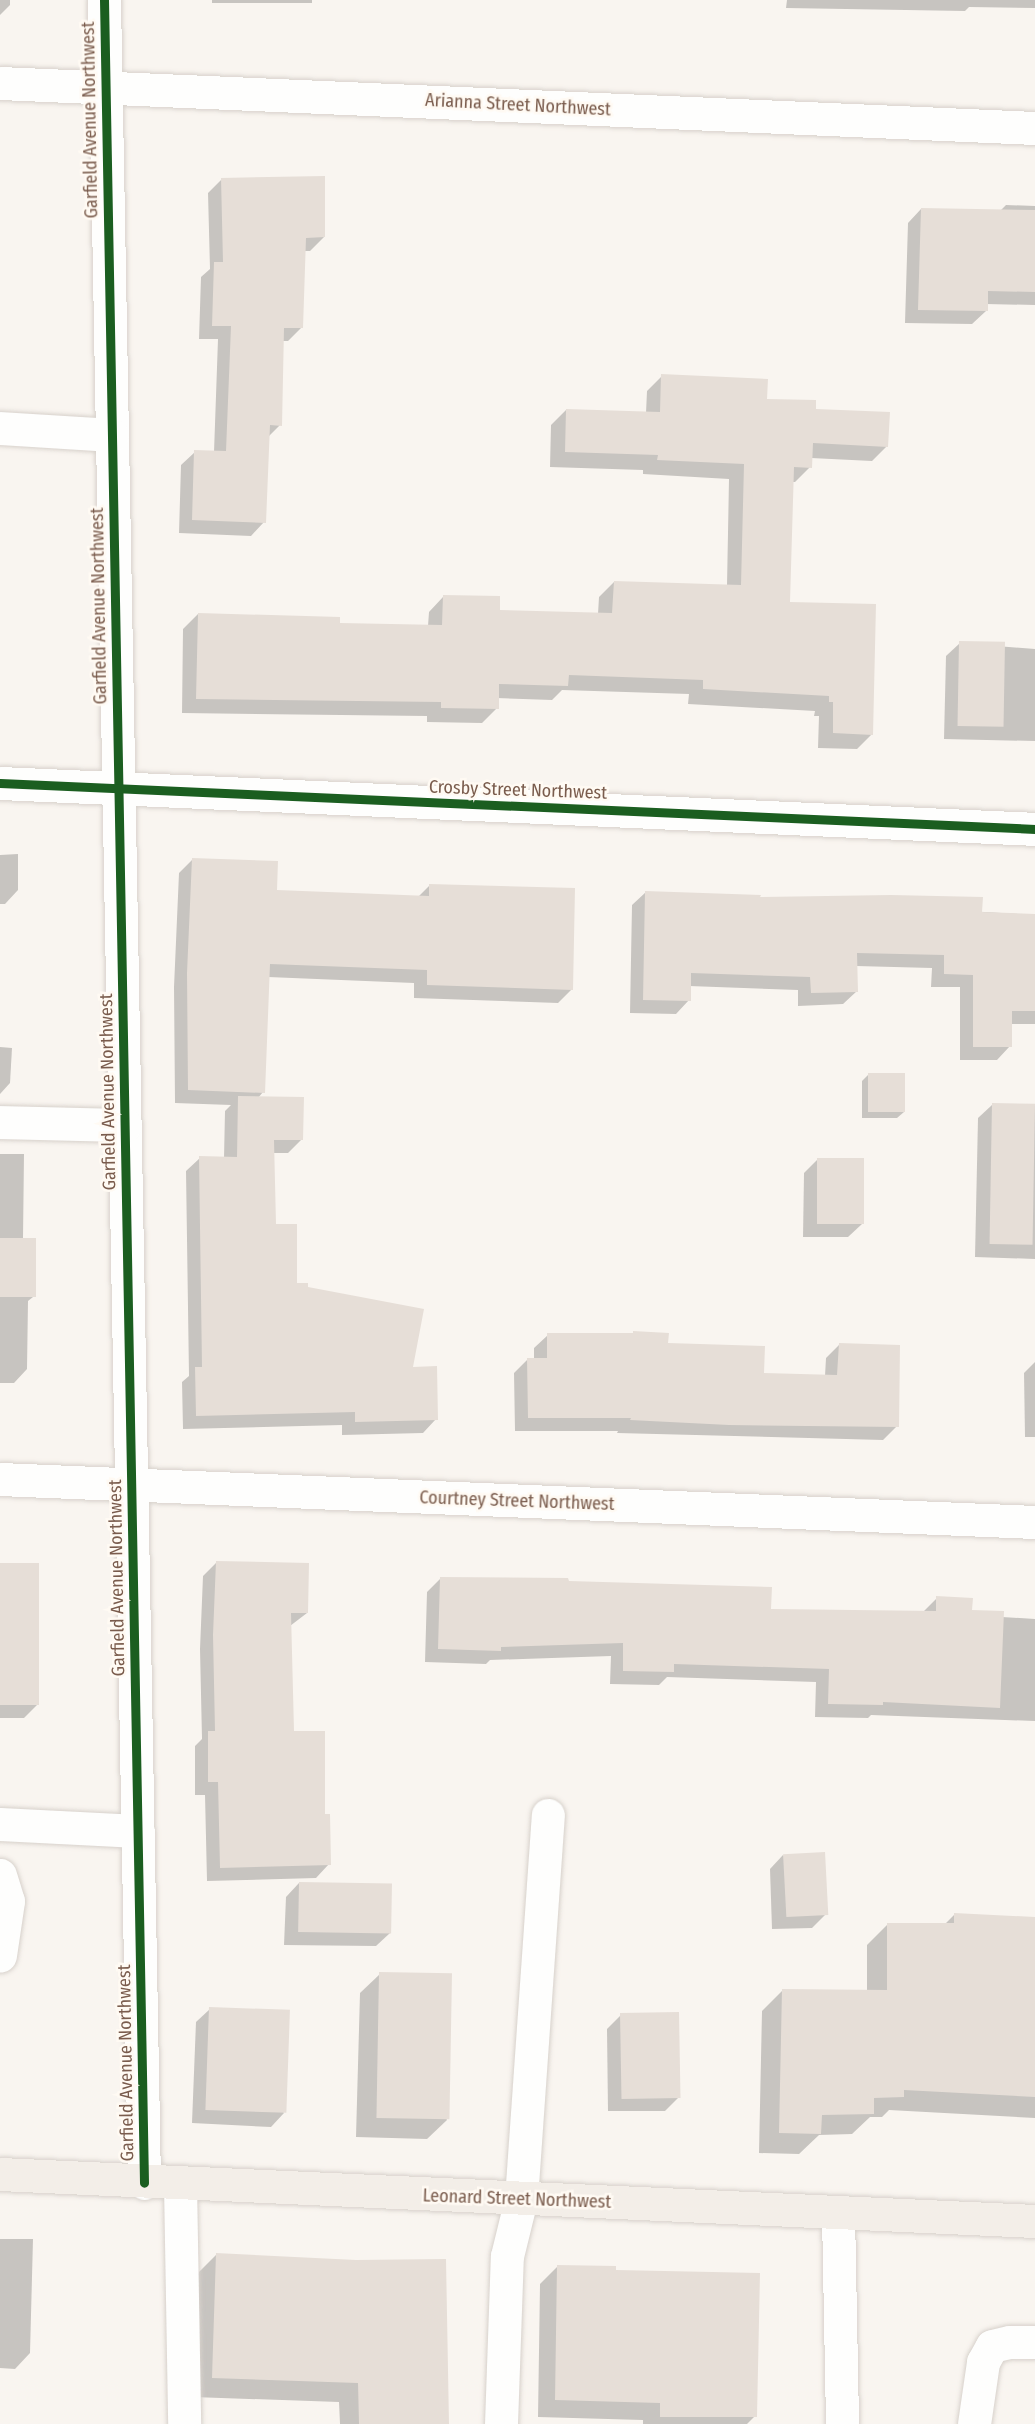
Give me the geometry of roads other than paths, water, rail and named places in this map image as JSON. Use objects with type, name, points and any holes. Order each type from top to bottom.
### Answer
[{"type":"main road","name":"Leonard Street Northwest","points":[[0,2174],[144,2183],[1035,2221]]},
{"type":"street","name":"Garfield Avenue Northwest","points":[[104,0],[144,2183]]},
{"type":"street","name":"Arianna Street Northwest","points":[[0,83],[1035,128]]},
{"type":"street","points":[[0,429],[112,435]]},
{"type":"street","name":"Crosby Street Northwest","points":[[0,783],[1035,829]]},
{"type":"street","points":[[0,1122],[125,1125]]},
{"type":"street","name":"Courtney Street Northwest","points":[[0,1479],[1035,1522]]},
{"type":"street","points":[[501,2424],[507,2256],[521,2199],[548,1815]]},
{"type":"street","points":[[0,1824],[138,1830]]},
{"type":"street","points":[[0,1875],[8,1901],[0,1955]]},
{"type":"street","points":[[180,2184],[183,2424]]},
{"type":"street","points":[[838,2213],[842,2424]]},
{"type":"street","points":[[974,2424],[982,2362],[992,2346],[1010,2342],[1035,2342]]}]
